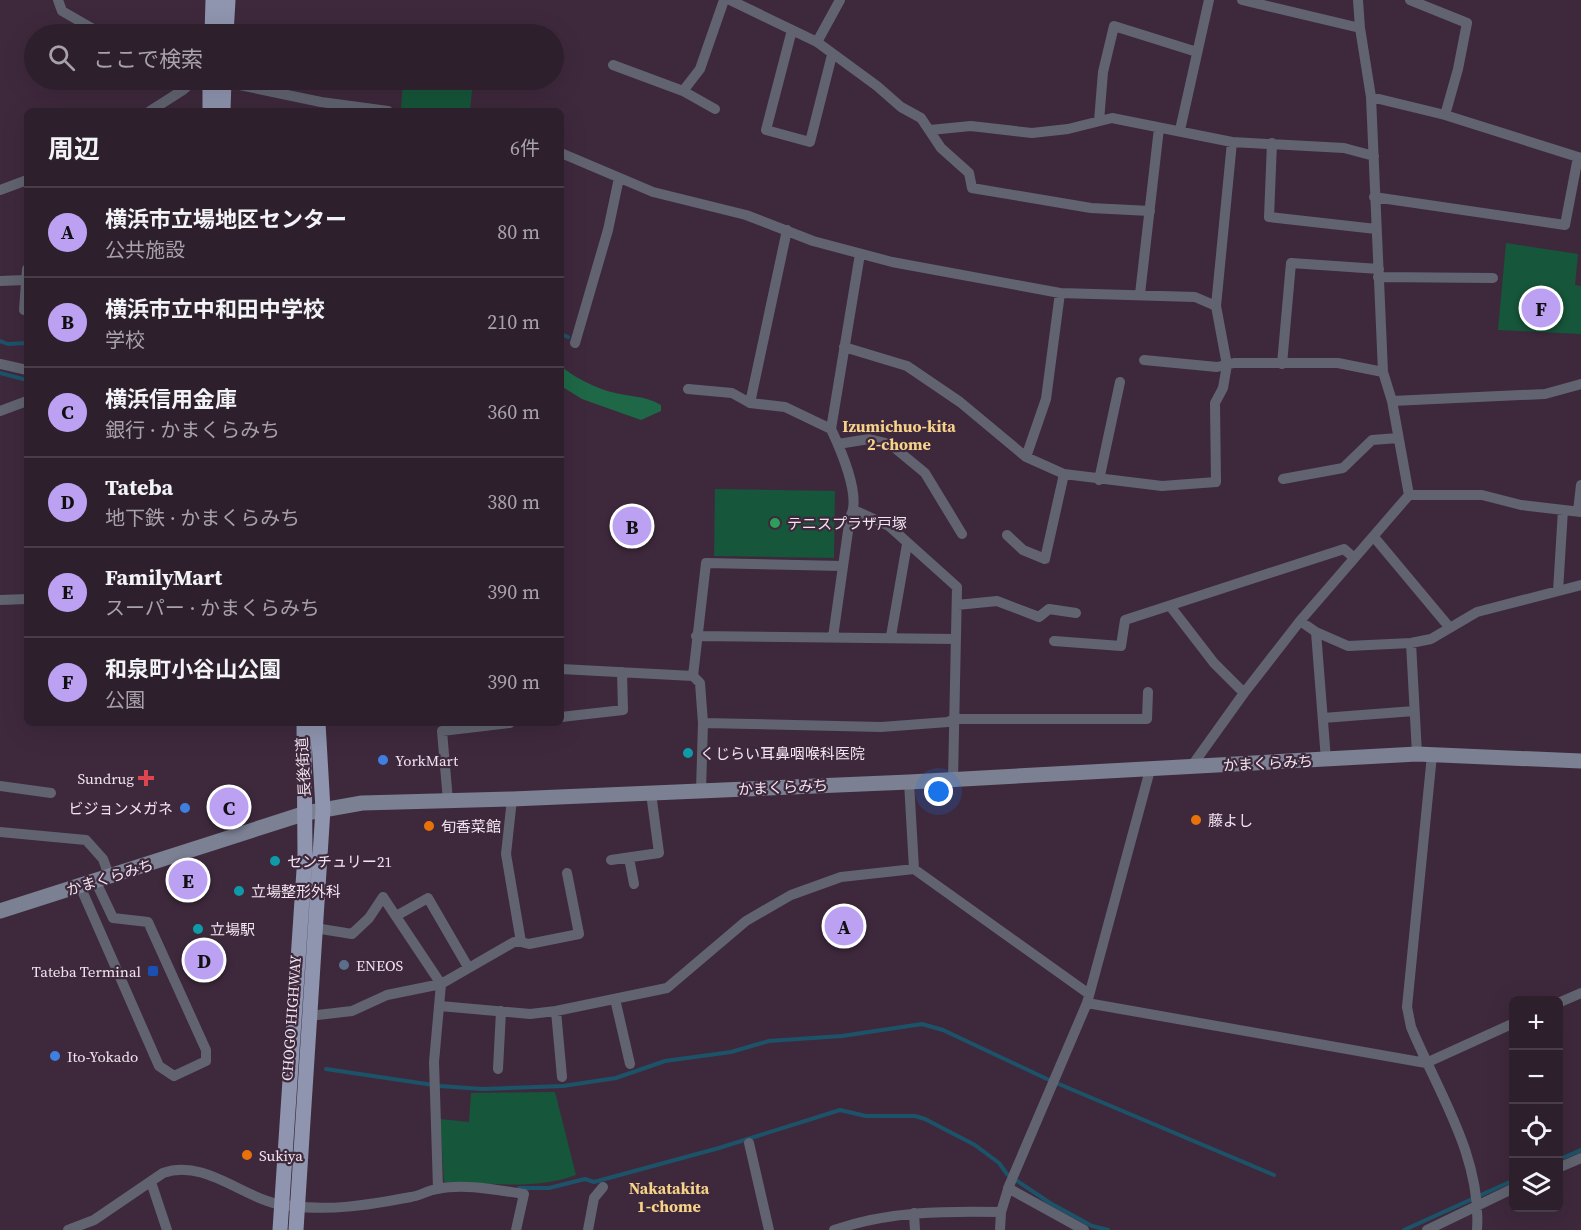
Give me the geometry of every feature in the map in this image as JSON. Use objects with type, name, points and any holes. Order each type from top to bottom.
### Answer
[{"type":"main road","points":[[212,24],[213,0]]},
{"type":"main road","points":[[227,24],[228,0]]},
{"type":"main road","points":[[211,108],[215,90]]},
{"type":"main road","points":[[219,90],[222,108]]},
{"type":"main road","points":[[280,1230],[305,855],[304,726]]},
{"type":"main road","name":"長後街道","points":[[318,726],[323,808]]},
{"type":"main road","name":"かまくらみち","points":[[0,911],[103,880],[306,813],[323,808],[362,803],[512,800],[909,782],[1425,754],[1581,761]]},
{"type":"main road","name":"CHOGO HIGHWAY","points":[[296,1230],[323,808]]},
{"type":"street","points":[[58,0],[62,10],[85,24]]},
{"type":"street","points":[[683,91],[700,69],[723,0]]},
{"type":"street","points":[[730,0],[817,42],[877,86],[901,107],[921,118],[941,148],[969,173],[972,189],[1091,208],[1150,211]]},
{"type":"street","points":[[817,42],[840,0]]},
{"type":"street","points":[[1180,130],[1209,0]]},
{"type":"street","points":[[1242,0],[1360,28]]},
{"type":"street","points":[[1191,767],[1244,693],[1300,621],[1408,495],[1392,401],[1383,372],[1371,98],[1358,0]]},
{"type":"street","points":[[1410,0],[1427,2],[1467,22],[1458,69],[1445,115]]},
{"type":"street","points":[[1100,121],[1103,72],[1114,26],[1197,52]]},
{"type":"street","points":[[792,30],[766,130],[810,142],[832,55]]},
{"type":"street","points":[[613,65],[683,91],[715,109]]},
{"type":"street","points":[[155,108],[183,90]]},
{"type":"street","points":[[264,90],[321,102],[366,108]]},
{"type":"street","points":[[1371,98],[1445,115],[1580,157],[1565,225],[1374,198]]},
{"type":"street","points":[[930,130],[971,126],[1032,133],[1068,129],[1112,118],[1232,142],[1344,148],[1374,156]]},
{"type":"street","points":[[1140,294],[1159,128]]},
{"type":"street","points":[[844,347],[907,366],[960,402],[1026,457],[1064,474],[1162,486],[1216,482],[1215,403],[1223,388],[1227,365],[1216,306],[1232,142]]},
{"type":"street","points":[[1272,143],[1269,217],[1376,229]]},
{"type":"street","points":[[564,154],[662,194],[746,215],[860,254],[892,262],[1060,293],[1195,297],[1216,306]]},
{"type":"street","points":[[574,343],[608,230],[619,178]]},
{"type":"street","points":[[0,190],[24,181]]},
{"type":"street","points":[[751,400],[787,230]]},
{"type":"street","points":[[833,637],[850,516],[854,510],[849,477],[832,422],[860,254]]},
{"type":"street","points":[[1282,364],[1291,263],[1378,273],[1492,278]]},
{"type":"street","points":[[0,280],[24,275]]},
{"type":"street","points":[[1026,457],[1046,399],[1060,293]]},
{"type":"street","points":[[1144,360],[1217,367],[1234,363],[1338,363],[1383,372]]},
{"type":"street","points":[[0,364],[24,369]]},
{"type":"street","points":[[1099,480],[1120,382]]},
{"type":"street","points":[[1392,401],[1545,394],[1581,384]]},
{"type":"street","points":[[688,389],[732,393],[832,422]]},
{"type":"street","points":[[0,411],[24,402]]},
{"type":"street","points":[[1283,478],[1343,468],[1372,440],[1398,438]]},
{"type":"street","points":[[838,444],[870,439],[890,444],[925,473],[962,534]]},
{"type":"street","points":[[1007,535],[1023,550],[1045,559],[1064,474]]},
{"type":"street","points":[[1408,495],[1482,495],[1521,505],[1579,511],[1581,484]]},
{"type":"street","points":[[854,510],[889,526],[957,587],[952,780]]},
{"type":"street","points":[[1558,591],[1563,510]]},
{"type":"street","points":[[1374,537],[1450,628]]},
{"type":"street","points":[[891,636],[907,543]]},
{"type":"street","points":[[1054,641],[1121,646],[1125,620],[1344,549],[1353,557]]},
{"type":"street","points":[[693,676],[706,563],[843,566]]},
{"type":"street","points":[[1300,621],[1316,632],[1348,646],[1411,643],[1431,639],[1476,612],[1581,585]]},
{"type":"street","points":[[0,600],[24,599]]},
{"type":"street","points":[[957,605],[997,601],[1039,617],[1049,609],[1076,613]]},
{"type":"street","points":[[1170,606],[1214,663],[1244,693]]},
{"type":"street","points":[[1316,632],[1326,760]]},
{"type":"street","points":[[696,636],[891,636],[955,639]]},
{"type":"street","points":[[1411,643],[1414,711],[1425,754],[1408,986],[1411,1027],[1457,1128],[1472,1168],[1479,1203],[1477,1230]]},
{"type":"street","points":[[564,669],[693,676],[700,682],[703,723],[701,791]]},
{"type":"street","points":[[564,717],[623,710],[622,672]]},
{"type":"street","points":[[703,723],[881,726],[948,722],[954,719],[1147,719],[1148,692]]},
{"type":"street","points":[[1323,718],[1414,711]]},
{"type":"street","points":[[448,801],[442,731],[484,726]]},
{"type":"street","points":[[1000,1230],[1001,1212],[1008,1187],[1088,999],[1111,922],[1150,770]]},
{"type":"street","points":[[909,782],[914,869]]},
{"type":"street","points":[[0,786],[51,793]]},
{"type":"street","points":[[611,860],[659,853],[651,793]]},
{"type":"street","points":[[512,800],[506,854],[521,942]]},
{"type":"street","points":[[0,832],[86,840],[103,859],[103,880],[113,918],[148,922],[206,1050],[206,1061],[174,1076],[159,1066],[80,886]]},
{"type":"street","points":[[629,858],[634,884]]},
{"type":"street","points":[[440,1006],[530,1014],[556,1011],[667,988],[746,921],[791,894],[841,877],[914,869],[1088,999],[1426,1063],[1509,1025]]},
{"type":"street","points":[[309,1016],[352,1011],[387,995],[441,984],[513,942],[530,944],[579,934],[567,873]]},
{"type":"street","points":[[315,928],[352,933],[369,918],[383,897],[441,984],[434,1062],[438,1188]]},
{"type":"street","points":[[396,916],[428,898],[468,967]]},
{"type":"street","points":[[1563,1001],[1581,993]]},
{"type":"street","points":[[615,999],[630,1064]]},
{"type":"street","points":[[498,1069],[501,1011]]},
{"type":"street","points":[[556,1011],[562,1077]]},
{"type":"street","points":[[749,1143],[769,1230]]},
{"type":"street","points":[[1563,1166],[1581,1158]]},
{"type":"street","points":[[69,1230],[95,1225],[151,1182],[176,1168],[199,1172],[282,1205],[362,1207],[413,1197],[438,1188],[473,1188],[524,1194],[516,1230]]},
{"type":"street","points":[[151,1182],[167,1230]]},
{"type":"street","points":[[588,1230],[594,1198],[603,1187]]},
{"type":"street","points":[[1008,1187],[1084,1230]]},
{"type":"street","points":[[1427,1230],[1509,1190]]},
{"type":"street","points":[[834,1230],[863,1220],[914,1213],[1001,1212]]},
{"type":"street","points":[[914,1213],[915,1230]]},
{"type":"green space","points":[[402,90],[472,90],[470,108],[401,108]]},
{"type":"green space","points":[[1506,243],[1578,254],[1575,285],[1581,286],[1581,334],[1498,330]]},
{"type":"green space","points":[[564,368],[578,378],[611,392],[655,402],[661,405],[661,411],[641,420],[582,399],[564,388]]},
{"type":"green space","name":"テニスプラザ戸塚","points":[[715,489],[835,491],[834,558],[714,556]]},
{"type":"green space","points":[[555,1092],[576,1175],[560,1180],[527,1184],[444,1182],[440,1119],[469,1122],[471,1093]]},
{"type":"waterway","points":[[564,335],[568,337]]},
{"type":"waterway","points":[[0,341],[8,344],[24,343]]},
{"type":"waterway","points":[[0,373],[24,379]]},
{"type":"waterway","points":[[326,1069],[440,1086],[482,1089],[563,1086],[616,1078],[665,1061],[731,1052],[769,1041],[842,1036],[922,1024],[943,1030],[1047,1079],[1274,1175]]},
{"type":"waterway","points":[[519,1188],[549,1188],[585,1179],[594,1182],[719,1148],[840,1110],[866,1116],[915,1116],[925,1119],[975,1145],[999,1163],[1007,1174],[1050,1203],[1092,1226],[1108,1230]]},
{"type":"waterway","points":[[1563,1158],[1581,1150]]},
{"type":"waterway","points":[[1404,1230],[1509,1182]]},
{"type":"place","name":"和泉町小谷山公園","points":[[1541,308]]},
{"type":"place","name":"テニスプラザ戸塚","points":[[775,523]]},
{"type":"place","name":"横浜市立中和田中学校","points":[[632,526]]},
{"type":"place","name":"くじらい耳鼻咽喉科医院","points":[[688,753]]},
{"type":"place","name":"YorkMart","points":[[383,760]]},
{"type":"place","name":"Sundrug","points":[[146,778]]},
{"type":"place","name":"横浜信用金庫","points":[[229,807]]},
{"type":"place","name":"ビジョンメガネ","points":[[185,808]]},
{"type":"place","name":"藤よし","points":[[1196,820]]},
{"type":"place","name":"旬香菜館","points":[[429,826]]},
{"type":"place","name":"センチュリー21","points":[[275,861]]},
{"type":"place","name":"FamilyMart","points":[[188,880]]},
{"type":"place","name":"立場整形外科","points":[[239,891]]},
{"type":"place","name":"横浜市立場地区センター","points":[[844,926]]},
{"type":"place","name":"立場駅","points":[[198,929]]},
{"type":"place","name":"Tateba","points":[[204,960]]},
{"type":"place","name":"ENEOS","points":[[344,965]]},
{"type":"place","name":"Tateba Terminal","points":[[153,971]]},
{"type":"place","name":"Ito-Yokado","points":[[55,1056]]},
{"type":"place","name":"Sukiya","points":[[247,1155]]},
{"type":"district","name":"Izumichuo-kita 2-chome","points":[[899,435]]},
{"type":"district","name":"Nakatakita 1-chome","points":[[669,1197]]}]
